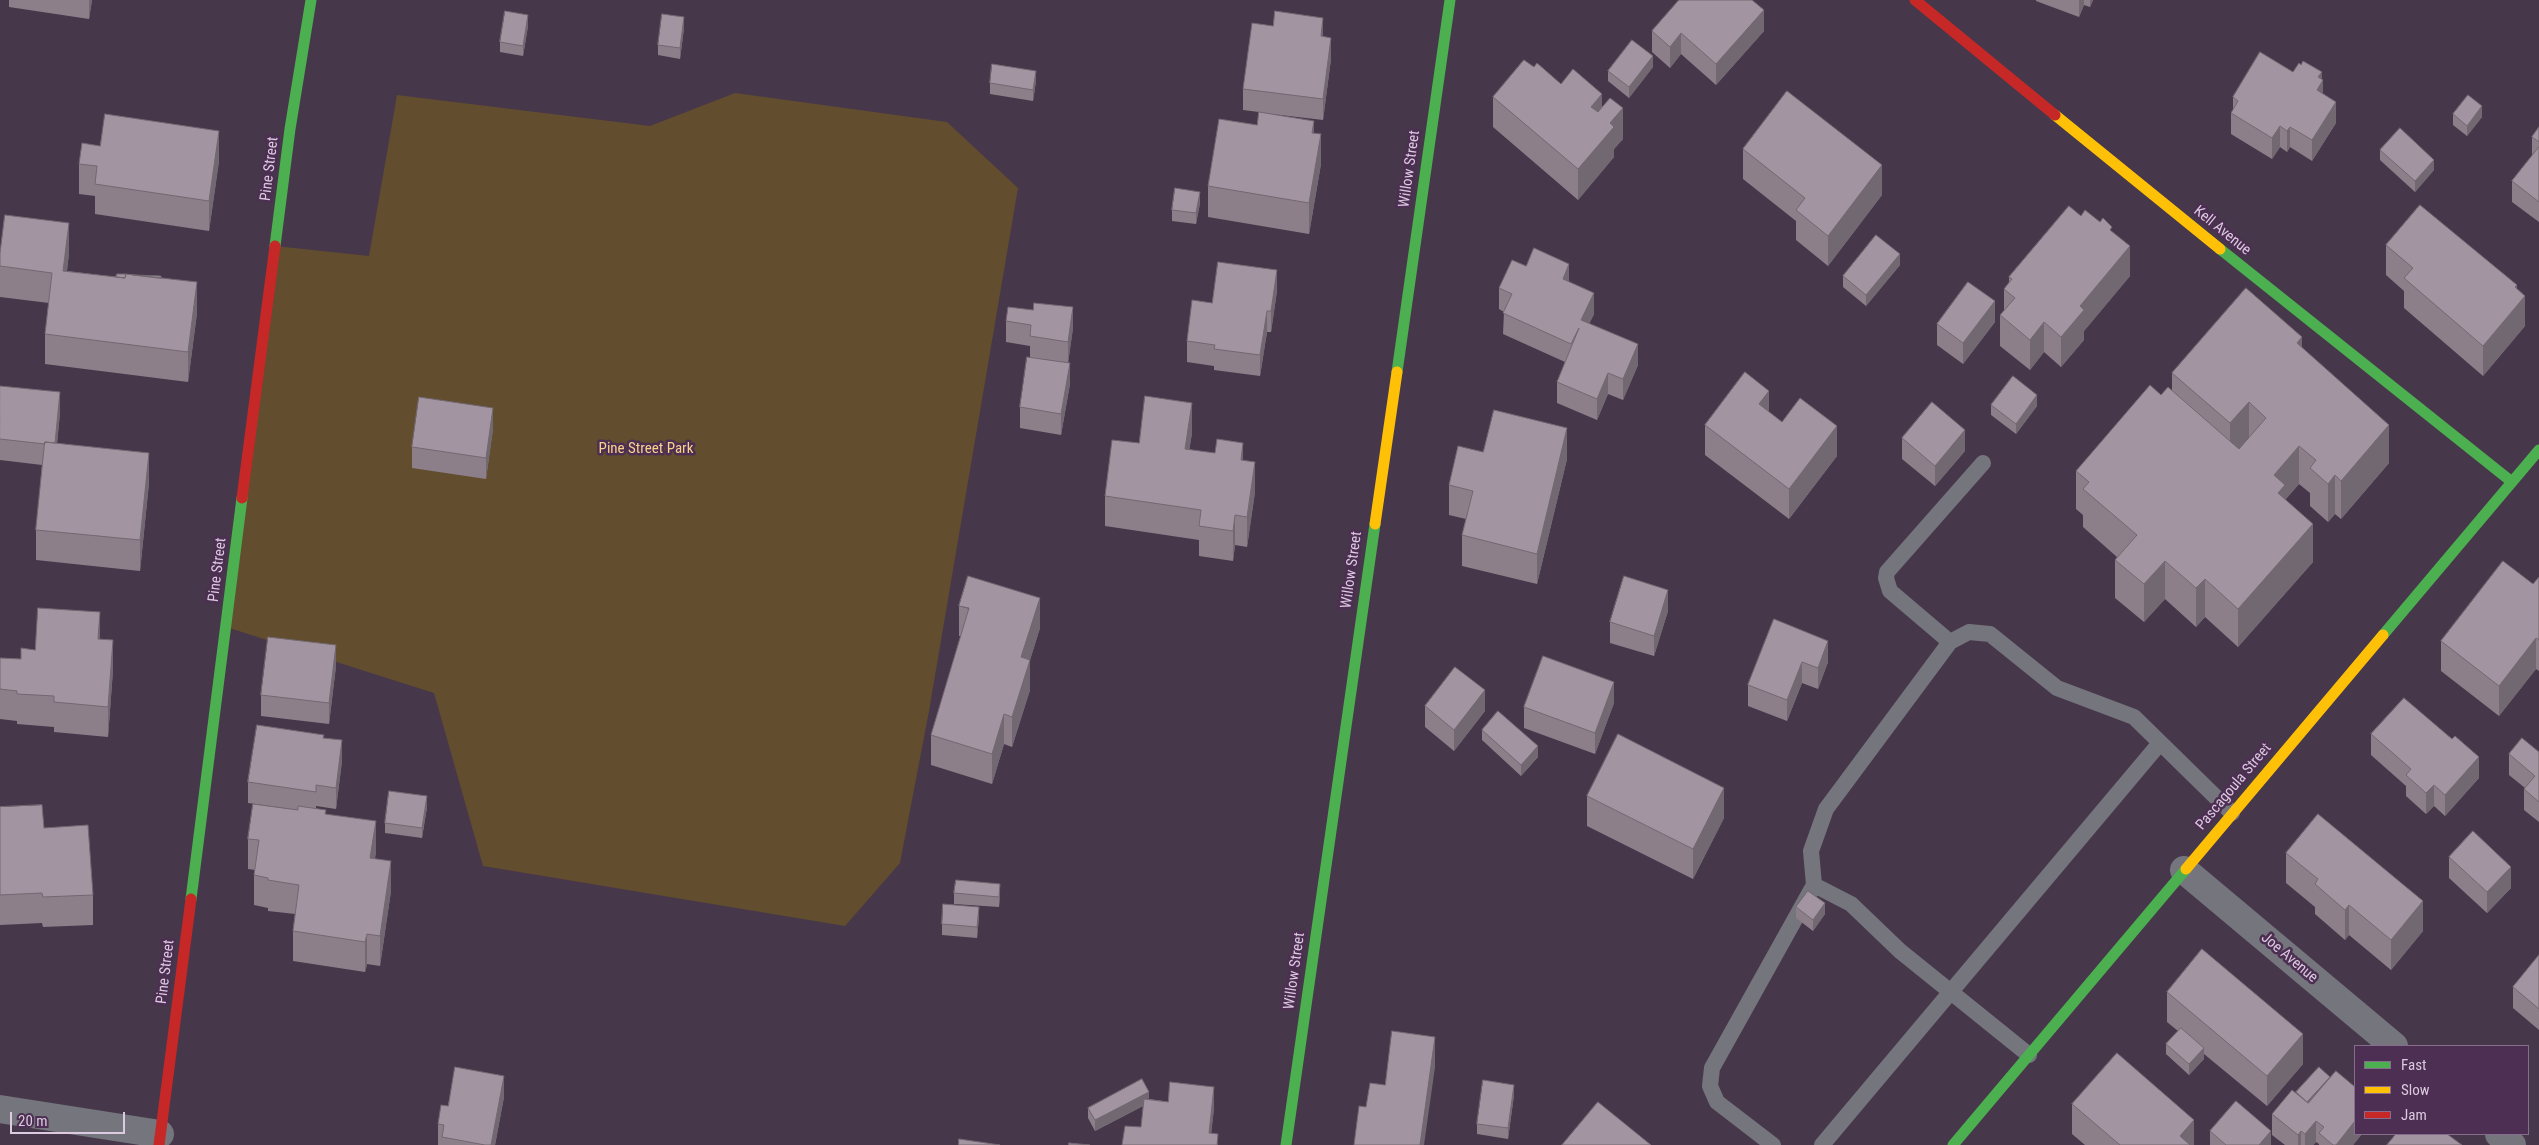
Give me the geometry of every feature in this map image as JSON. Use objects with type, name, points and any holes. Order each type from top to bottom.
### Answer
[{"type":"street","name":"Pine Street","points":[[160,1140],[289,139],[311,0]]},
{"type":"street","name":"Willow Street","points":[[1286,1145],[1450,0]]},
{"type":"street","name":"Kell Avenue","points":[[1915,0],[2193,227],[2512,482]]},
{"type":"street","name":"Pascagoula Street","points":[[1953,1145],[2539,450]]},
{"type":"street","name":"Joe Avenue","points":[[2184,870],[2393,1045]]},
{"type":"street","points":[[0,1109],[160,1140]]},
{"type":"street","points":[[2500,1135],[2512,1145]]},
{"type":"lane","points":[[1950,642],[1890,591],[1886,578],[1887,572],[1983,463]]},
{"type":"lane","points":[[1773,1145],[1717,1102],[1710,1086],[1712,1068],[1814,885],[1810,851],[1826,809],[1950,642],[1969,632],[1990,634],[2057,688],[2134,718],[2232,813]]},
{"type":"lane","points":[[1822,1145],[2160,743]]},
{"type":"lane","points":[[1814,885],[1851,904],[1900,950],[2029,1055]]},
{"type":"green space","name":"Pine Street Park","points":[[735,93],[947,122],[1018,188],[929,711],[900,863],[845,926],[483,866],[434,693],[226,627],[275,246],[369,256],[397,95],[650,126]]},
{"type":"building","points":[[1679,0],[1752,0],[1764,10],[1716,64],[1681,33],[1670,47],[1652,31]]},
{"type":"building","points":[[505,11],[528,15],[523,46],[500,42]]},
{"type":"building","points":[[1275,11],[1323,18],[1321,36],[1331,38],[1323,99],[1243,89],[1252,23],[1273,26]]},
{"type":"building","points":[[662,14],[684,17],[680,48],[658,45]]},
{"type":"building","points":[[1632,40],[1653,56],[1629,87],[1608,71]]},
{"type":"building","points":[[2260,52],[2293,72],[2299,63],[2301,65],[2303,61],[2322,72],[2318,77],[2323,80],[2317,90],[2336,102],[2312,140],[2290,127],[2287,131],[2280,126],[2272,138],[2231,113],[2238,101],[2233,97]]},
{"type":"building","points":[[1524,60],[1534,67],[1537,63],[1561,84],[1573,69],[1602,94],[1591,107],[1598,112],[1610,98],[1623,108],[1610,123],[1614,127],[1578,169],[1493,97]]},
{"type":"building","points":[[992,64],[1036,71],[1033,90],[990,83]]},
{"type":"building","points":[[1787,91],[1882,165],[1828,236],[1796,210],[1805,198],[1743,149]]},
{"type":"building","points":[[2468,95],[2482,106],[2467,126],[2453,114]]},
{"type":"building","points":[[1259,112],[1314,121],[1312,133],[1321,134],[1309,203],[1208,186],[1219,119],[1257,125]]},
{"type":"building","points":[[105,114],[219,131],[209,201],[95,184],[97,166],[79,164],[82,143],[100,146]]},
{"type":"building","points":[[2539,127],[2539,142],[2532,137]]},
{"type":"building","points":[[2400,128],[2434,160],[2415,181],[2380,150]]},
{"type":"building","points":[[2539,147],[2539,202],[2512,181]]},
{"type":"building","points":[[1175,188],[1200,192],[1196,213],[1172,210]]},
{"type":"building","points":[[2420,205],[2517,285],[2515,287],[2525,296],[2483,346],[2404,278],[2413,268],[2386,245]]},
{"type":"building","points":[[2069,206],[2081,216],[2085,210],[2100,222],[2103,218],[2112,227],[2110,230],[2130,246],[2080,306],[2084,310],[2061,337],[2044,322],[2030,340],[2000,315],[2015,298],[2004,289],[2012,279],[2009,277]]},
{"type":"building","points":[[5,215],[69,223],[63,271],[125,278],[126,274],[197,282],[188,352],[45,334],[52,273],[0,266]]},
{"type":"building","points":[[1876,235],[1900,254],[1866,295],[1843,276]]},
{"type":"building","points":[[1534,248],[1569,264],[1563,279],[1594,293],[1581,320],[1638,344],[1623,379],[1608,373],[1597,399],[1557,382],[1579,328],[1571,344],[1503,313],[1512,294],[1499,288],[1512,260],[1526,266]]},
{"type":"building","points":[[1218,262],[1277,270],[1271,311],[1267,311],[1260,355],[1214,349],[1215,345],[1187,341],[1192,300],[1212,303]]},
{"type":"building","points":[[117,274],[126,274],[125,278],[116,277]]},
{"type":"building","points":[[133,275],[161,276],[161,278]]},
{"type":"building","points":[[1968,282],[1995,301],[1963,343],[1937,324]]},
{"type":"building","points":[[2246,288],[2302,337],[2297,343],[2389,425],[2341,481],[2335,475],[2328,484],[2310,468],[2316,460],[2299,446],[2274,475],[2285,485],[2278,493],[2313,524],[2238,609],[2205,579],[2196,588],[2165,561],[2144,584],[2115,560],[2137,535],[2083,489],[2089,482],[2076,471],[2150,385],[2161,395],[2168,387],[2239,449],[2266,418],[2249,402],[2230,423],[2172,373]]},
{"type":"building","points":[[1034,303],[1073,307],[1068,342],[1030,336],[1031,325],[1006,321],[1008,307],[1033,310]]},
{"type":"building","points":[[1027,357],[1070,363],[1061,414],[1020,407]]},
{"type":"building","points":[[1745,372],[1769,391],[1759,404],[1782,422],[1800,398],[1837,426],[1789,489],[1705,425]]},
{"type":"building","points":[[2013,376],[2037,395],[2016,424],[1991,405]]},
{"type":"building","points":[[0,386],[60,392],[55,443],[45,442],[45,444],[0,439]]},
{"type":"building","points":[[1145,396],[1192,403],[1185,449],[1215,453],[1217,439],[1243,443],[1241,460],[1255,462],[1247,517],[1235,515],[1233,531],[1199,526],[1201,510],[1105,496],[1112,440],[1139,443]]},
{"type":"building","points":[[419,397],[493,408],[486,458],[412,447]]},
{"type":"building","points":[[1932,402],[1965,430],[1935,466],[1902,438]]},
{"type":"building","points":[[1494,410],[1567,428],[1537,554],[1462,535],[1473,491],[1449,485],[1458,446],[1483,452]]},
{"type":"building","points":[[45,442],[149,453],[140,540],[36,530]]},
{"type":"building","points":[[2503,561],[2533,584],[2539,577],[2539,640],[2536,638],[2499,686],[2441,641]]},
{"type":"building","points":[[968,576],[1040,598],[1021,657],[1030,660],[1012,717],[1004,714],[992,754],[931,735],[969,608],[959,606]]},
{"type":"building","points":[[1624,576],[1668,590],[1654,636],[1610,622]]},
{"type":"building","points":[[38,608],[100,612],[98,639],[113,640],[108,707],[54,702],[54,696],[17,694],[17,691],[0,689],[0,658],[21,659],[21,648],[35,650]]},
{"type":"building","points":[[1774,619],[1828,641],[1818,668],[1802,662],[1787,700],[1748,685]]},
{"type":"building","points":[[268,637],[336,645],[329,703],[261,695]]},
{"type":"building","points":[[1543,656],[1614,682],[1595,733],[1524,707]]},
{"type":"building","points":[[1455,667],[1485,690],[1454,730],[1425,706]]},
{"type":"building","points":[[2404,698],[2452,739],[2455,736],[2479,757],[2445,795],[2434,785],[2426,793],[2406,775],[2411,769],[2371,734]]},
{"type":"building","points":[[1498,711],[1538,746],[1521,765],[1482,730]]},
{"type":"building","points":[[257,725],[324,735],[323,738],[342,740],[336,788],[316,785],[316,792],[248,782]]},
{"type":"building","points":[[1618,734],[1724,788],[1693,849],[1587,796]]},
{"type":"building","points":[[2522,738],[2539,752],[2539,802],[2524,789],[2535,776],[2509,754]]},
{"type":"building","points":[[389,791],[427,796],[422,828],[385,823]]},
{"type":"building","points":[[253,804],[298,810],[298,806],[326,810],[325,814],[376,821],[370,858],[391,861],[380,936],[367,934],[365,942],[293,931],[299,885],[268,880],[268,878],[254,875],[259,840],[248,839]]},
{"type":"building","points":[[42,805],[44,828],[88,825],[93,895],[43,897],[42,893],[0,895],[0,807]]},
{"type":"building","points":[[2318,814],[2423,901],[2391,940],[2349,905],[2345,910],[2315,884],[2318,879],[2286,853]]},
{"type":"building","points":[[2473,831],[2511,867],[2487,892],[2449,857]]},
{"type":"building","points":[[956,880],[1000,884],[999,897],[954,893]]},
{"type":"building","points":[[1808,891],[1825,903],[1813,920],[1796,907]]},
{"type":"building","points":[[943,904],[979,907],[977,927],[942,924]]},
{"type":"building","points":[[2202,949],[2303,1034],[2267,1076],[2167,992]]},
{"type":"building","points":[[2539,955],[2539,1009],[2513,987]]},
{"type":"building","points":[[2181,1028],[2204,1048],[2189,1064],[2166,1044]]},
{"type":"building","points":[[1392,1031],[1435,1037],[1420,1145],[1354,1145],[1359,1106],[1366,1107],[1370,1083],[1385,1085]]},
{"type":"building","points":[[2117,1053],[2194,1120],[2180,1136],[2190,1145],[2120,1145],[2072,1104]]},
{"type":"building","points":[[455,1067],[504,1076],[491,1145],[442,1137],[444,1125],[438,1124],[441,1105],[448,1106]]},
{"type":"building","points":[[2319,1067],[2330,1077],[2307,1102],[2296,1092]]},
{"type":"building","points":[[2336,1071],[2354,1086],[2354,1122],[2336,1145],[2333,1145],[2319,1133],[2324,1127],[2316,1121],[2305,1134],[2301,1131],[2298,1135],[2272,1114],[2292,1090],[2308,1103]]},
{"type":"building","points":[[1142,1079],[1149,1092],[1095,1120],[1088,1108]]},
{"type":"building","points":[[1483,1080],[1514,1085],[1508,1128],[1477,1124]]},
{"type":"building","points":[[1170,1082],[1214,1087],[1209,1133],[1218,1134],[1217,1145],[1122,1145],[1125,1126],[1141,1127],[1144,1099],[1168,1102]]},
{"type":"building","points":[[2236,1101],[2271,1131],[2259,1145],[2226,1145],[2210,1131]]},
{"type":"building","points":[[1598,1102],[1651,1145],[1562,1145]]},
{"type":"building","points":[[2395,1135],[2448,1135],[2462,1145],[2387,1145]]},
{"type":"building","points":[[959,1139],[1000,1145],[959,1145]]},
{"type":"building","points":[[1069,1143],[1090,1145],[1069,1145]]},
{"type":"traffic: fast","points":[[275,246],[290,129],[311,0]]},
{"type":"traffic: fast","points":[[1397,372],[1450,0]]},
{"type":"traffic: fast","points":[[2220,249],[2512,482]]},
{"type":"traffic: fast","points":[[2383,635],[2539,450]]},
{"type":"traffic: fast","points":[[191,899],[242,498]]},
{"type":"traffic: fast","points":[[1286,1145],[1375,524]]},
{"type":"traffic: fast","points":[[1953,1145],[2186,869]]},
{"type":"traffic: slow","points":[[2055,115],[2220,249]]},
{"type":"traffic: slow","points":[[1375,524],[1397,372]]},
{"type":"traffic: slow","points":[[2186,869],[2383,635]]},
{"type":"traffic: jam","points":[[1915,0],[2055,115]]},
{"type":"traffic: jam","points":[[242,498],[275,246]]},
{"type":"traffic: jam","points":[[159,1145],[191,899]]}]
